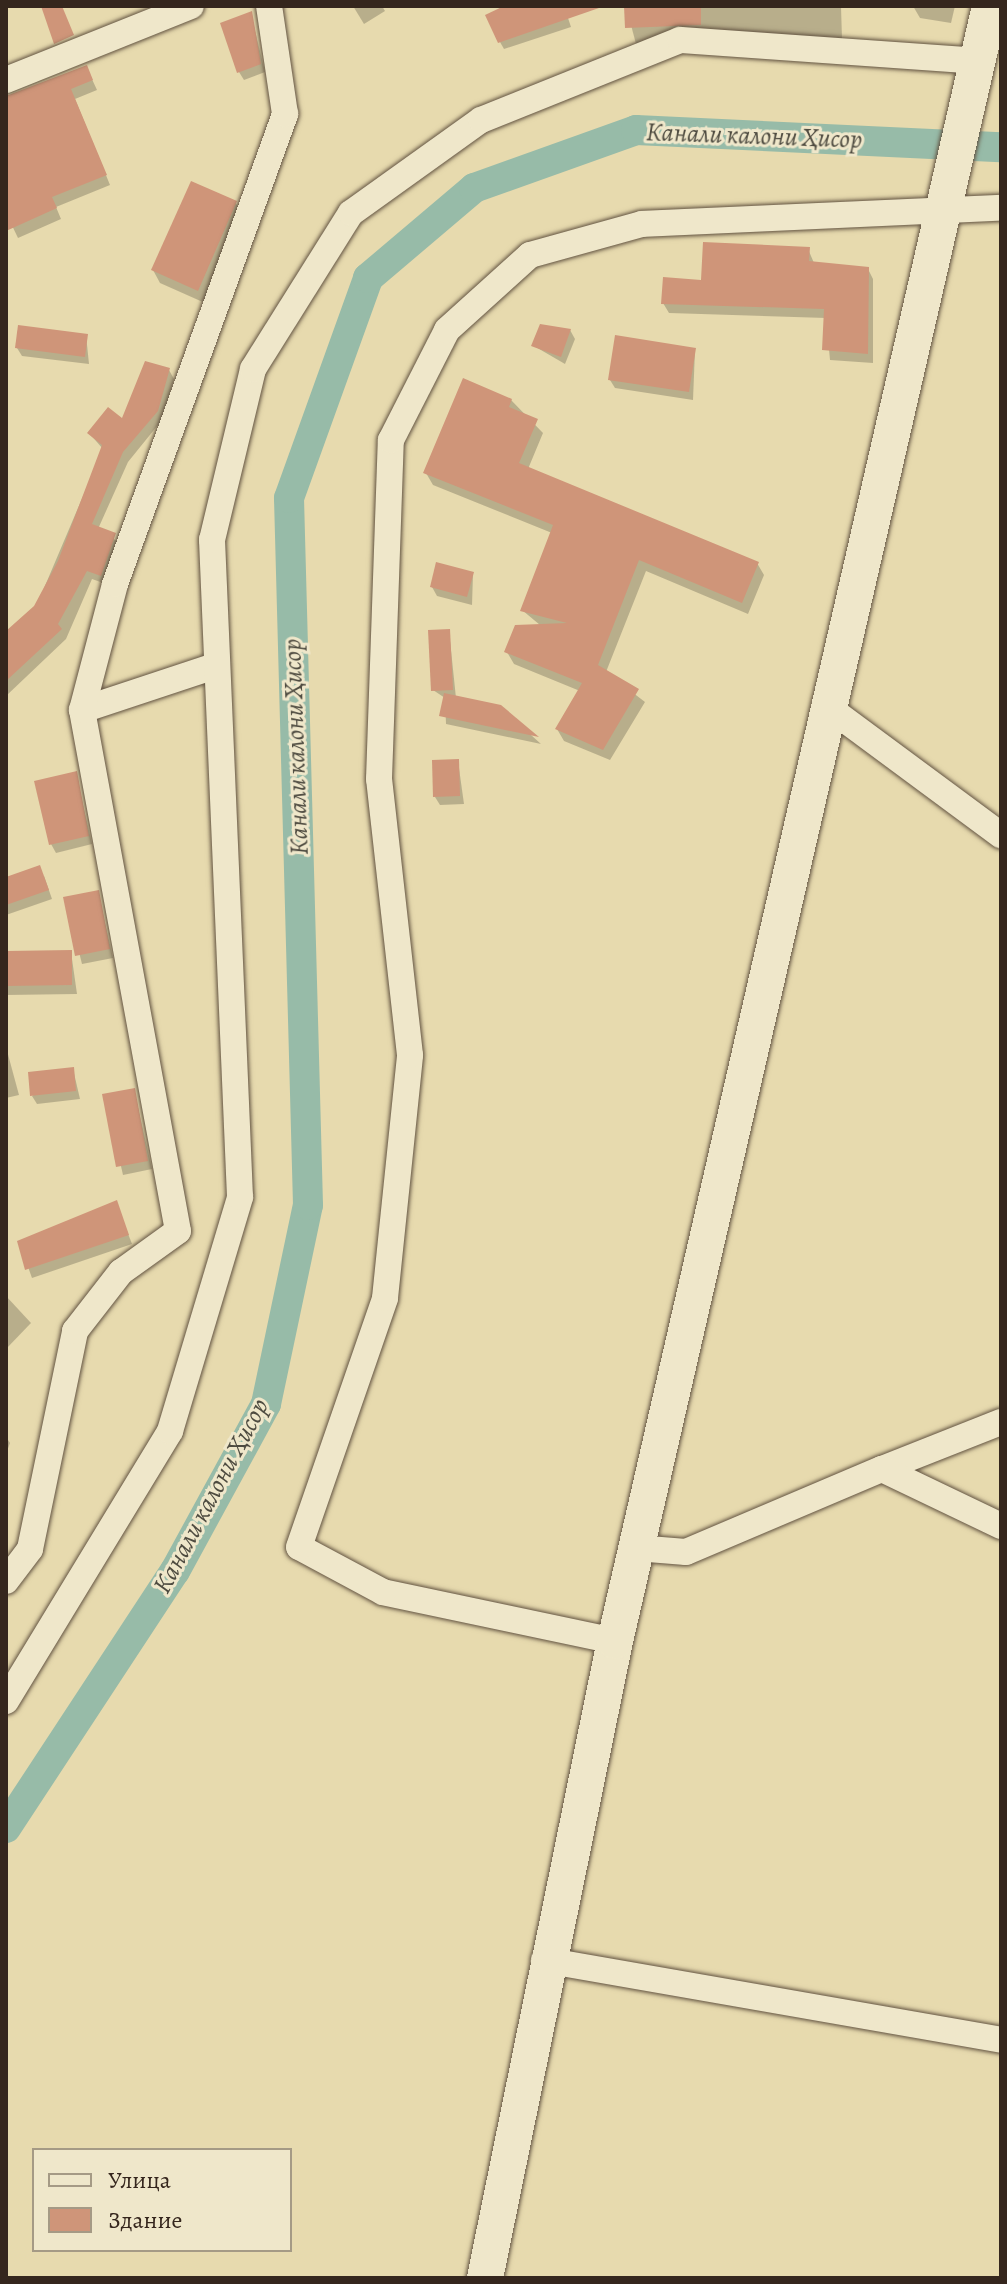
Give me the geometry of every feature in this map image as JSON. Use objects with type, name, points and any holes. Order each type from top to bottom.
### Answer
[{"type":"main road","points":[[485,2278],[544,1960],[615,1641],[825,705],[949,206],[977,61],[993,12]]},
{"type":"street","points":[[6,80],[191,6]]},
{"type":"street","points":[[6,1581],[30,1549],[75,1331],[121,1272],[178,1231],[82,710],[115,584],[285,114],[269,6]]},
{"type":"street","points":[[6,1701],[170,1431],[240,1197],[212,540],[253,369],[351,213],[481,120],[680,40],[977,61]]},
{"type":"street","points":[[615,1641],[383,1592],[299,1547],[385,1298],[410,1055],[379,779],[391,440],[447,330],[530,255],[642,224],[949,206],[1001,208]]},
{"type":"street","points":[[82,710],[215,666]]},
{"type":"street","points":[[825,705],[1001,835]]},
{"type":"street","points":[[636,1548],[686,1552],[1001,1422]]},
{"type":"street","points":[[882,1469],[1001,1526]]},
{"type":"street","points":[[544,1960],[1001,2040]]},
{"type":"building","points":[[41,6],[62,6],[74,35],[54,44]]},
{"type":"building","points":[[504,6],[599,8],[498,43],[485,15]]},
{"type":"building","points":[[624,6],[701,6],[701,25],[625,28]]},
{"type":"building","points":[[252,11],[261,64],[237,73],[220,23]]},
{"type":"building","points":[[87,65],[93,80],[71,89],[107,175],[52,197],[57,208],[6,231],[6,96]]},
{"type":"building","points":[[191,181],[237,201],[198,291],[151,270]]},
{"type":"building","points":[[703,242],[810,247],[809,261],[869,267],[868,354],[822,350],[824,309],[661,304],[663,277],[701,280]]},
{"type":"building","points":[[540,324],[571,329],[561,357],[531,346]]},
{"type":"building","points":[[18,325],[88,334],[85,357],[15,348]]},
{"type":"building","points":[[615,335],[696,348],[689,392],[608,380]]},
{"type":"building","points":[[145,361],[170,368],[158,411],[123,452],[92,524],[116,533],[101,576],[87,571],[58,624],[62,629],[6,681],[6,631],[34,606],[58,561],[102,445],[87,433],[108,407],[122,418]]},
{"type":"building","points":[[463,378],[512,399],[509,407],[538,419],[519,463],[759,562],[742,603],[639,560],[598,665],[639,689],[603,750],[555,729],[582,683],[504,652],[515,625],[567,623],[520,611],[553,525],[423,473]]},
{"type":"building","points":[[436,562],[474,572],[467,597],[430,587]]},
{"type":"building","points":[[450,629],[453,690],[431,691],[428,630]]},
{"type":"building","points":[[444,693],[501,705],[539,737],[439,716]]},
{"type":"building","points":[[459,759],[460,796],[433,797],[432,760]]},
{"type":"building","points":[[77,771],[89,836],[49,845],[34,781]]},
{"type":"building","points":[[40,865],[49,890],[6,905],[6,877]]},
{"type":"building","points":[[99,890],[110,949],[75,956],[63,897]]},
{"type":"building","points":[[72,950],[72,985],[6,986],[6,951]]},
{"type":"building","points":[[74,1067],[76,1091],[30,1096],[28,1072]]},
{"type":"building","points":[[135,1088],[148,1161],[116,1167],[102,1094]]},
{"type":"building","points":[[117,1200],[129,1235],[25,1270],[17,1241]]},
{"type":"waterway","name":"Канали калони Ҳисор","points":[[6,1828],[175,1571],[266,1404],[308,1205],[289,498],[368,278],[474,188],[636,130],[1001,147]]}]
